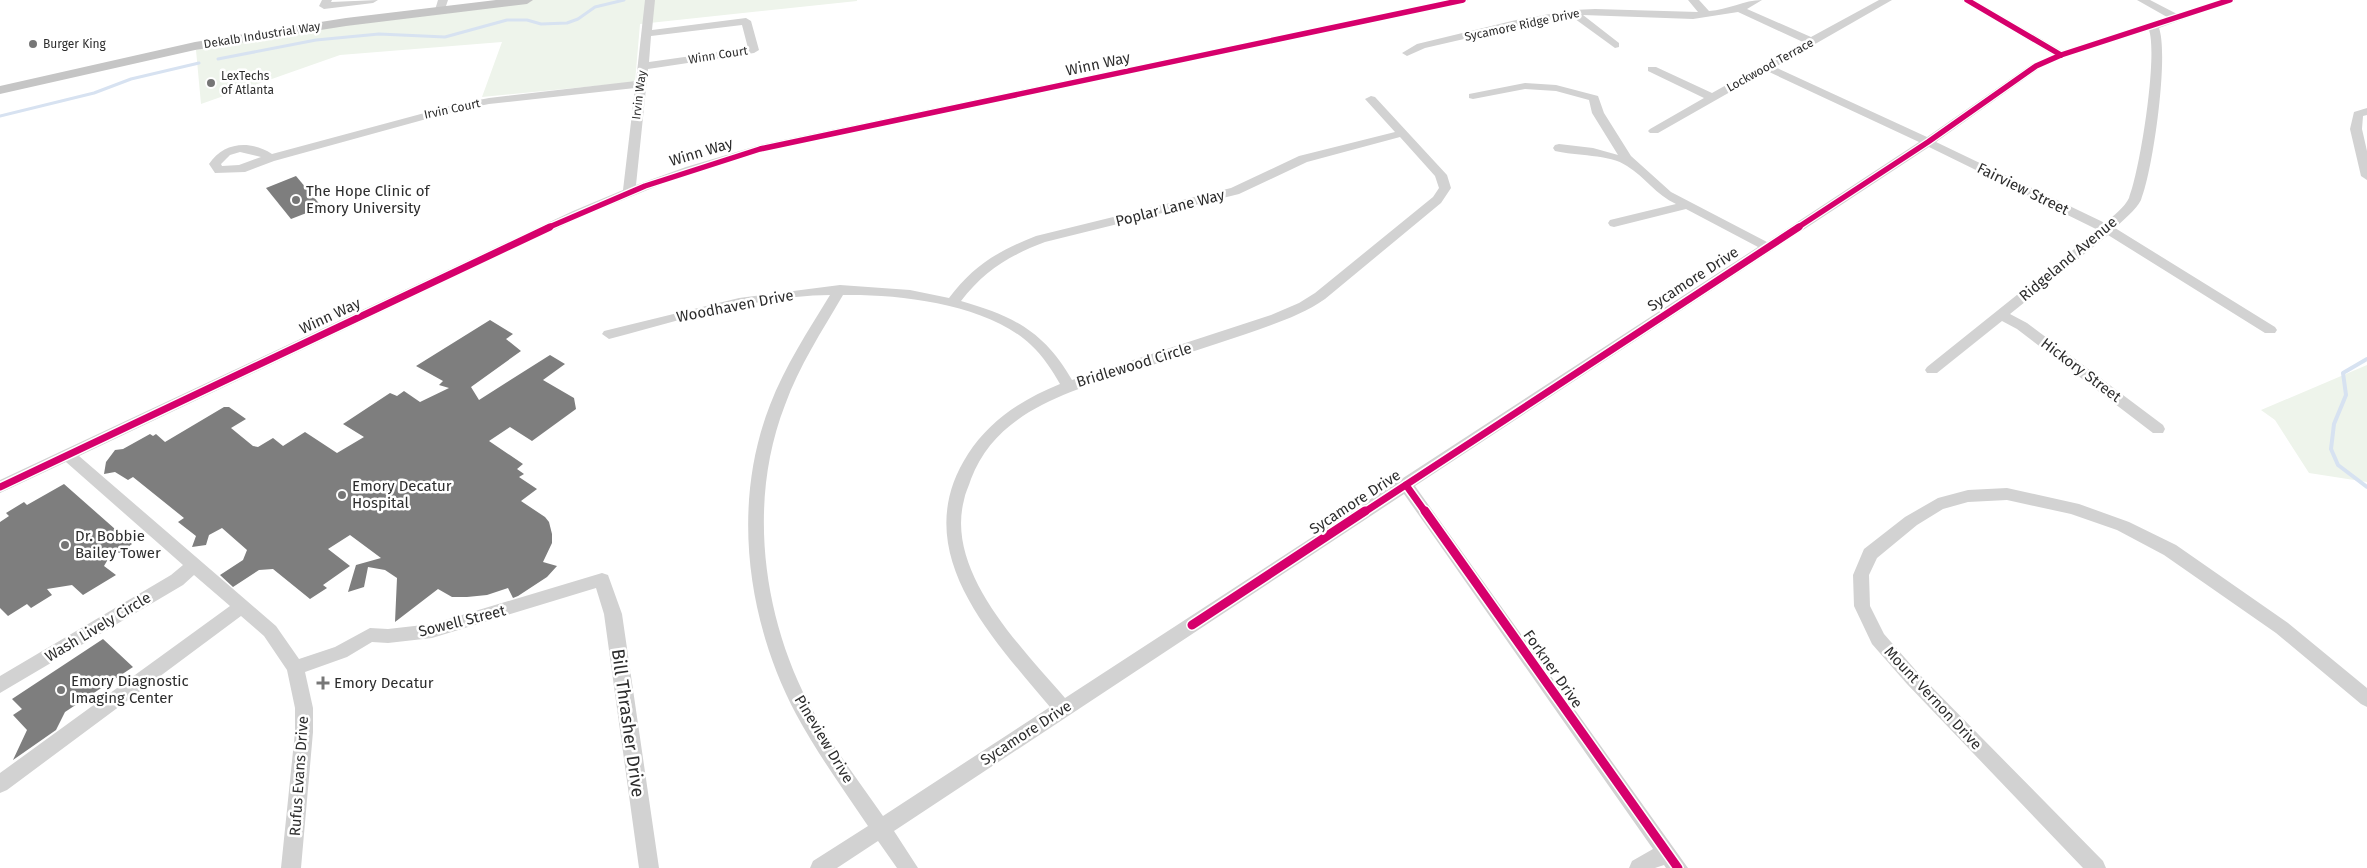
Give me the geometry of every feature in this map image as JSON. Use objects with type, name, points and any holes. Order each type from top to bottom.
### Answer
[{"type":"main road","name":"Dekalb Industrial Way","points":[[0,90],[195,46],[442,5],[527,0]]},
{"type":"street","points":[[327,0],[324,6],[373,0]]},
{"type":"street","name":"Irvin Way","points":[[629,191],[639,84],[643,66],[650,0]]},
{"type":"street","points":[[1410,0],[1420,9]]},
{"type":"street","name":"Winn Way","points":[[0,487],[629,191],[695,167],[760,149],[1463,0]]},
{"type":"street","points":[[1693,0],[1706,14]]},
{"type":"street","name":"Sycamore Ridge Drive","points":[[1407,53],[1421,46],[1573,13],[1601,10],[1706,14],[1739,9],[1757,0]]},
{"type":"street","name":"Lockwood Terrace","points":[[1654,131],[1887,0]]},
{"type":"street","points":[[1967,0],[2061,55]]},
{"type":"street","points":[[2142,0],[2177,18]]},
{"type":"street","name":"Sycamore Drive","points":[[820,868],[1928,142],[2036,66],[2061,55],[2230,0]]},
{"type":"street","points":[[1739,9],[1812,42]]},
{"type":"street","points":[[1573,13],[1615,45]]},
{"type":"street","name":"Winn Court","points":[[643,66],[754,50],[746,21],[646,34]]},
{"type":"street","name":"Ridgeland Avenue","points":[[1932,370],[2106,229],[2134,200],[2142,176],[2158,64],[2157,37],[2154,28],[2156,25]]},
{"type":"street","name":"Fairview Street","points":[[1766,67],[1928,142],[2106,229],[2270,330]]},
{"type":"street","points":[[1652,69],[1711,98]]},
{"type":"street","name":"Irvin Court","points":[[270,158],[300,151],[413,117],[481,103],[639,84]]},
{"type":"street","points":[[1473,96],[1525,86],[1556,88],[1594,98],[1598,112],[1630,162],[1667,195],[1766,247]]},
{"type":"street","name":"Bridlewood Circle","points":[[1063,708],[994,626],[967,584],[953,539],[956,494],[962,478],[983,442],[1018,411],[1041,396],[1068,385],[1227,335],[1288,314],[1309,304],[1442,194],[1444,188],[1440,175],[1371,99]]},
{"type":"street","points":[[2364,115],[2356,129],[2367,176]]},
{"type":"street","name":"Poplar Lane Way","points":[[952,303],[973,274],[999,255],[1015,248],[1041,239],[1235,192],[1302,159],[1403,133]]},
{"type":"street","points":[[1559,148],[1593,152],[1630,162]]},
{"type":"street","points":[[1614,223],[1688,205]]},
{"type":"street","name":"Woodhaven Drive","points":[[610,334],[751,299],[840,289],[912,293],[952,303],[1002,320],[1021,329],[1046,350],[1057,363],[1068,385]]},
{"type":"street","name":"Pineview Drive","points":[[840,289],[787,383],[771,422],[761,462],[755,508],[756,549],[768,618],[786,671],[802,707],[880,829],[908,868]]},
{"type":"street","name":"Hickory Street","points":[[2001,315],[2022,326],[2158,429]]},
{"type":"street","name":"Rufus Evans Drive","points":[[67,455],[270,631],[295,668],[304,708],[304,732],[291,868]]},
{"type":"street","name":"Forkner Drive","points":[[1406,485],[1673,861]]},
{"type":"street","name":"Mount Vernon Drive","points":[[2096,868],[1913,679],[1878,639],[1862,606],[1861,575],[1870,554],[1911,521],[1938,504],[1968,496],[2007,494],[2074,508],[2122,526],[2170,550],[2282,628],[2367,699]]},
{"type":"street","name":"Wash Lively Circle","points":[[0,685],[177,580],[194,565]]},
{"type":"street","name":"Sowell Street","points":[[295,668],[342,652],[370,635],[388,636],[432,631],[602,580]]},
{"type":"street","name":"Bill Thrasher Drive","points":[[602,580],[612,614],[649,868]]},
{"type":"street","points":[[0,784],[243,606]]},
{"type":"street","points":[[1639,868],[1653,858],[1673,861]]},
{"type":"shaded area","points":[[520,0],[857,1],[640,24],[635,82],[482,97],[502,42],[340,55],[201,104],[196,50],[301,25]]},
{"type":"shaded area","points":[[2367,365],[2367,482],[2309,473],[2275,420],[2261,410]]},
{"type":"building","name":"The Hope Clinic of Emory University","points":[[296,176],[322,207],[291,219],[266,188]]},
{"type":"building","name":"Emory Decatur Hospital","points":[[490,320],[513,334],[506,339],[521,351],[471,387],[479,400],[550,355],[565,364],[543,380],[574,398],[576,409],[532,441],[510,427],[489,441],[523,464],[517,469],[524,474],[519,477],[537,489],[521,501],[545,517],[549,522],[552,543],[543,562],[557,566],[547,577],[513,598],[508,588],[487,595],[467,597],[452,597],[438,589],[395,622],[397,578],[385,570],[368,567],[364,587],[348,592],[356,565],[381,558],[350,535],[328,549],[350,566],[323,585],[327,588],[310,599],[273,569],[259,570],[233,587],[220,575],[243,560],[247,550],[222,528],[209,535],[206,545],[192,547],[196,536],[178,522],[184,518],[133,477],[128,480],[115,472],[104,474],[106,462],[115,450],[123,449],[150,434],[153,436],[156,434],[165,442],[224,407],[229,407],[246,419],[231,428],[253,446],[258,447],[273,438],[283,446],[305,432],[337,453],[364,437],[343,424],[390,393],[397,396],[404,391],[420,402],[449,388],[439,385],[443,381],[416,366]]},
{"type":"building","name":"Dr. Bobbie Bailey Tower","points":[[64,484],[132,544],[119,553],[114,549],[104,566],[116,575],[83,595],[72,585],[47,589],[52,595],[31,608],[27,604],[8,616],[0,608],[0,522],[9,516],[6,513],[24,502],[27,505]]},
{"type":"building","name":"Emory Diagnostic Imaging Center","points":[[103,639],[133,667],[65,712],[56,730],[13,760],[27,730],[13,715],[22,709],[12,699]]},
{"type":"waterway","points":[[218,59],[316,40],[379,34],[445,37],[507,20],[527,20],[541,24],[567,23],[578,19],[595,7],[624,0]]},
{"type":"waterway","points":[[0,116],[94,93],[131,79],[199,63]]},
{"type":"waterway","points":[[2367,359],[2343,373],[2346,395],[2334,424],[2331,449],[2338,465],[2367,487]]},
{"type":"cycle path","points":[[0,487],[577,214],[690,170],[760,149],[1463,0]]},
{"type":"cycle path","points":[[1967,0],[2061,55]]},
{"type":"cycle path","points":[[1192,625],[1928,142],[2036,66],[2061,55],[2230,0]]},
{"type":"cycle path","points":[[1406,485],[1678,868]]},
{"type":"place","name":"Burger King","points":[[33,44]]},
{"type":"place","name":"LexTechs of Atlanta","points":[[211,83]]},
{"type":"place","name":"The Hope Clinic of Emory University","points":[[296,200]]},
{"type":"place","name":"Emory Decatur Hospital","points":[[342,495]]},
{"type":"place","name":"Dr. Bobbie Bailey Tower","points":[[65,545]]},
{"type":"place","name":"Emory Decatur","points":[[323,683]]},
{"type":"place","name":"Emory Diagnostic Imaging Center","points":[[61,690]]}]
